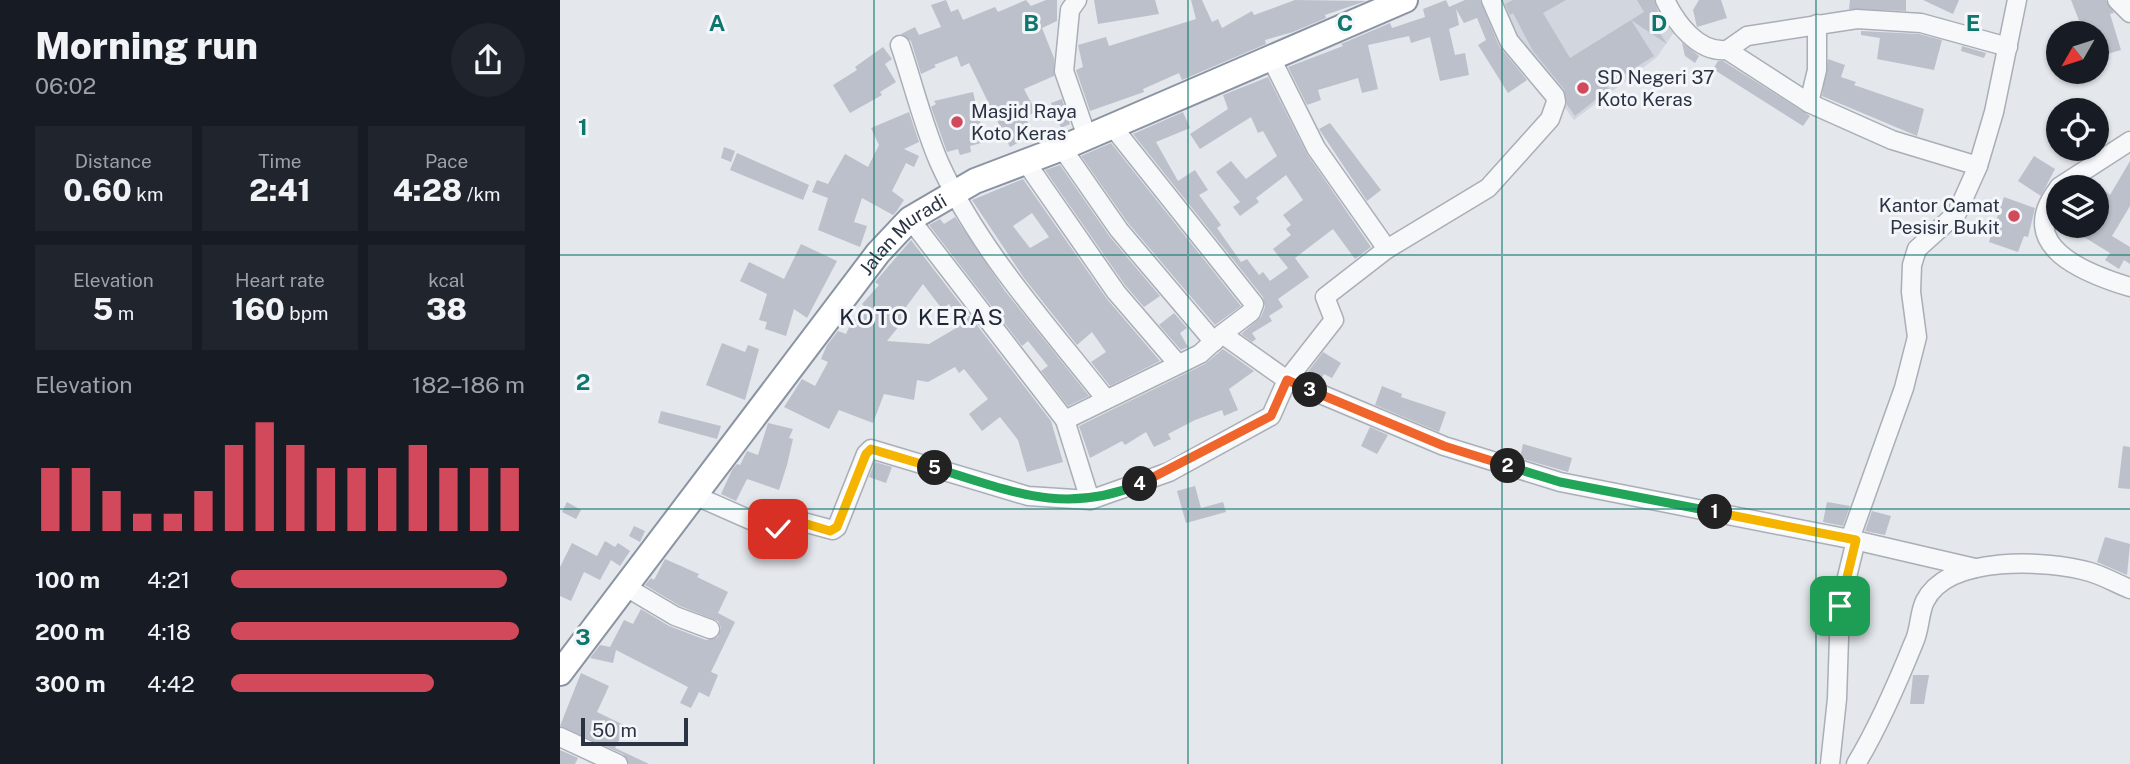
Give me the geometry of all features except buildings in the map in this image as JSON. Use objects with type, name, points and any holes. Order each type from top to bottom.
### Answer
[{"type":"highway","name":"Jalan Muradi","points":[[560,673],[878,253],[910,219],[954,191],[1062,148],[1405,0]]},
{"type":"street","points":[[1077,0],[1070,9],[1064,71],[1087,137]]},
{"type":"street","points":[[696,496],[771,529],[778,529],[788,518],[832,530],[837,527],[866,454],[871,449],[1028,496],[1090,500],[1169,472],[1271,416],[1287,380],[1334,320],[1325,297],[1387,250],[1488,188],[1550,119],[1556,102],[1555,96],[1509,41],[1492,0]]},
{"type":"street","points":[[1665,0],[1685,32],[1716,51],[1727,50],[1747,36],[1765,36],[1817,24],[1857,19],[1922,23],[2008,47]]},
{"type":"street","points":[[1830,764],[1837,699],[1840,606],[1853,539],[1905,388],[1917,337],[1911,292],[1912,265],[1917,249],[1957,213],[1978,166],[1994,112],[2017,0]]},
{"type":"street","points":[[2117,0],[2130,13]]},
{"type":"street","points":[[1809,103],[1817,70],[1817,24]]},
{"type":"street","points":[[900,45],[939,160],[954,191],[987,246],[1105,398]]},
{"type":"street","points":[[1727,50],[1809,103],[1892,140],[1978,166]]},
{"type":"street","points":[[1271,58],[1316,148],[1387,250]]},
{"type":"street","points":[[1065,420],[1105,398],[1200,354],[1251,312],[1254,304],[1112,126]]},
{"type":"street","points":[[2079,175],[2130,141]]},
{"type":"street","points":[[1062,148],[1119,230],[1218,338],[1287,380],[1444,446],[1560,482],[1853,539],[1975,568]]},
{"type":"street","points":[[1025,161],[1116,292],[1178,364]]},
{"type":"street","points":[[2046,209],[2043,217],[2046,234]]},
{"type":"street","points":[[910,219],[1065,420],[1090,500]]},
{"type":"street","points":[[2047,238],[2055,251],[2104,279],[2130,287]]},
{"type":"street","points":[[1856,764],[1887,707],[1915,640],[1925,601],[1938,584],[1954,574],[1996,565],[2062,567],[2091,572],[2130,589]]},
{"type":"street","points":[[626,587],[675,616],[710,629]]},
{"type":"street","points":[[560,737],[618,764]]},
{"type":"shaded area","name":"SD Negeri 37 Koto Keras","points":[[1496,0],[1661,0],[1677,28],[1657,57],[1574,120],[1506,29]]},
{"type":"place","name":"SD Negeri 37 Koto Keras","points":[[1583,88]]},
{"type":"place","name":"Masjid Raya Koto Keras","points":[[957,122]]},
{"type":"place","name":"Kantor Camat Pesisir Bukit","points":[[2014,216]]},
{"type":"district","name":"KOTO KERAS","points":[[922,316]]},
{"type":"route","points":[[778,529],[787,518],[830,531],[837,527],[866,454],[871,449],[1028,496],[1090,500],[1169,472],[1271,416],[1287,380],[1444,446],[1560,482],[1856,540],[1840,606]]}]
